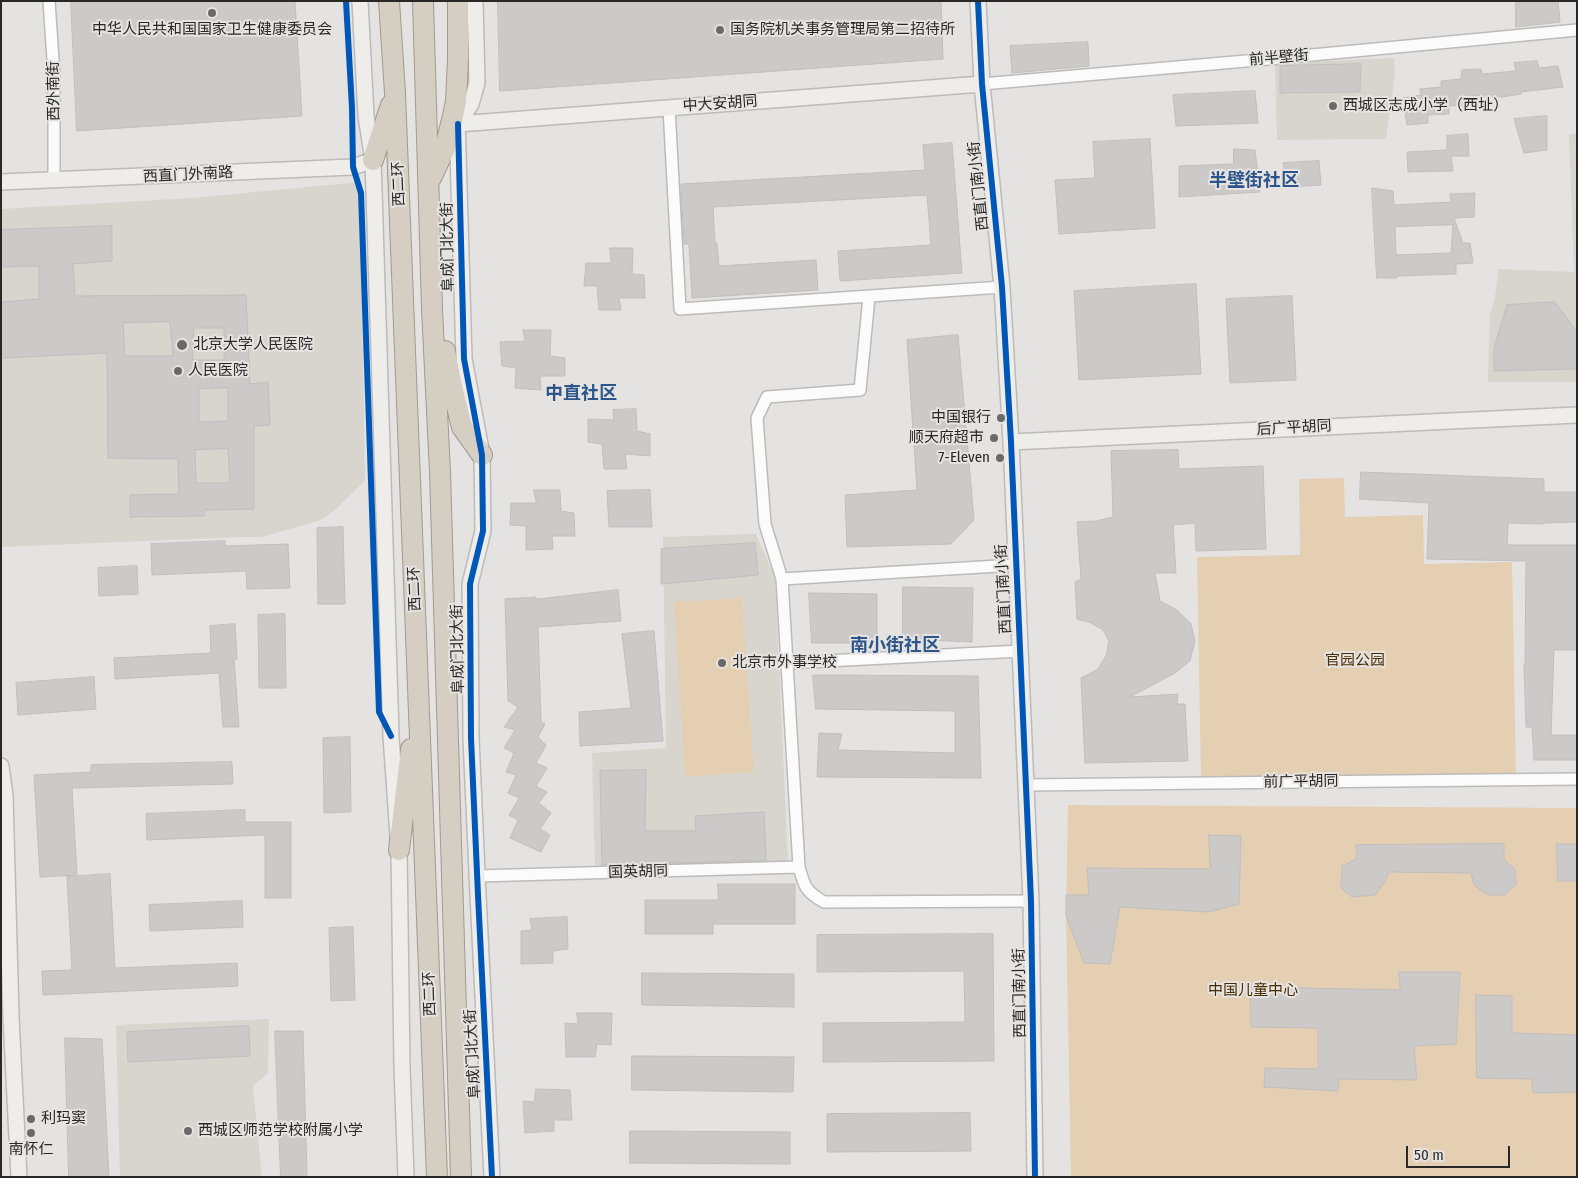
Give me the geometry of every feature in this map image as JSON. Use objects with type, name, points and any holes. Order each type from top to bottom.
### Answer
[{"type":"highway","name":"西二环","points":[[389,1],[395,94],[437,1177]]},
{"type":"highway","name":"西二环","points":[[423,1],[462,1177]]},
{"type":"highway","points":[[429,190],[432,176],[453,130],[457,92],[458,1]]},
{"type":"highway","points":[[373,160],[395,94]]},
{"type":"highway","points":[[432,309],[444,344],[450,379],[462,427],[482,455]]},
{"type":"highway","points":[[399,850],[418,687]]},
{"type":"street","name":"西外南街","points":[[49,1],[54,74],[54,181]]},
{"type":"street","points":[[360,1],[366,116],[373,160],[391,726],[399,850],[402,1067],[406,1177]]},
{"type":"street","points":[[453,130],[470,106],[477,83],[475,1]]},
{"type":"street","name":"西直门南小街","points":[[978,1],[982,84],[1002,287],[1011,442],[1031,901],[1034,1177]]},
{"type":"street","name":"前半壁街","points":[[982,84],[1577,30]]},
{"type":"street","name":"中大安胡同","points":[[453,130],[669,108],[982,84]]},
{"type":"street","points":[[669,108],[680,309],[1002,287]]},
{"type":"street","name":"阜成门北大街","points":[[453,130],[464,359],[482,455],[483,531],[470,584],[472,738],[492,1177]]},
{"type":"street","name":"西直门外南路","points":[[1,182],[352,167],[373,160]]},
{"type":"street","points":[[869,297],[860,390],[767,397],[756,418],[765,524],[782,579],[799,867],[804,886],[813,896],[824,902],[1031,901]]},
{"type":"street","name":"后广平胡同","points":[[1011,442],[1577,415]]},
{"type":"street","points":[[782,579],[1015,564]]},
{"type":"street","points":[[786,663],[1020,651]]},
{"type":"street","points":[[1,766],[5,796],[18,1177]]},
{"type":"street","name":"前广平胡同","points":[[1025,785],[1577,780]]},
{"type":"street","name":"国英胡同","points":[[477,876],[799,867]]},
{"type":"shaded area","name":"西城区志成小学（西址）","points":[[1394,58],[1395,73],[1386,139],[1277,140],[1275,63]]},
{"type":"shaded area","points":[[1569,134],[1577,134],[1577,382],[1488,382],[1490,315],[1499,269],[1574,272]]},
{"type":"shaded area","name":"北京大学人民医院","points":[[360,182],[365,481],[337,508],[321,520],[262,537],[1,547],[1,209],[192,198]]},
{"type":"shaded area","name":"北京市外事学校","points":[[756,534],[775,578],[788,861],[595,868],[592,753],[666,748],[663,537]]},
{"type":"shaded area","name":"西城区师范学校附属小学","points":[[269,1019],[268,1073],[253,1086],[262,1177],[120,1177],[116,1025]]},
{"type":"green space","name":"官园公园","points":[[1344,478],[1345,517],[1423,515],[1424,564],[1512,562],[1516,777],[1201,782],[1197,557],[1300,555],[1299,479]]},
{"type":"green space","points":[[742,598],[754,772],[685,777],[674,602]]},
{"type":"green space","name":"中国儿童中心","points":[[1068,805],[1577,808],[1577,1177],[1071,1177],[1066,916]]},
{"type":"building","points":[[71,1],[295,1],[302,116],[77,131]]},
{"type":"building","name":"国务院机关事务管理局第二招待所","points":[[498,1],[941,1],[943,59],[500,91]]},
{"type":"building","points":[[1516,1],[1558,1],[1560,22],[1516,27]]},
{"type":"building","points":[[1088,42],[1089,66],[1012,73],[1010,46]]},
{"type":"building","points":[[1537,61],[1539,68],[1558,66],[1563,87],[1521,92],[1521,94],[1502,97],[1467,95],[1466,105],[1449,106],[1449,114],[1428,115],[1428,123],[1407,125],[1403,98],[1421,95],[1420,89],[1441,87],[1441,81],[1461,79],[1462,70],[1481,69],[1482,74],[1516,71],[1514,63]]},
{"type":"building","points":[[1361,64],[1360,92],[1280,93],[1280,66]]},
{"type":"building","points":[[1255,91],[1258,123],[1176,126],[1173,95]]},
{"type":"building","points":[[1547,116],[1547,150],[1524,153],[1514,119]]},
{"type":"building","points":[[1468,134],[1469,156],[1451,156],[1453,171],[1408,172],[1407,152],[1447,150],[1447,136]]},
{"type":"building","points":[[1150,139],[1155,228],[1059,234],[1055,180],[1095,178],[1093,142]]},
{"type":"building","points":[[952,143],[962,273],[840,281],[838,251],[931,245],[927,195],[713,207],[715,243],[717,243],[719,266],[816,260],[818,290],[692,298],[689,244],[684,244],[681,184],[925,170],[923,145]]},
{"type":"building","points":[[1234,149],[1255,150],[1260,192],[1179,197],[1179,166],[1233,164]]},
{"type":"building","points":[[1319,161],[1321,185],[1288,187],[1283,163]]},
{"type":"building","points":[[1372,188],[1393,191],[1394,205],[1451,202],[1450,194],[1475,193],[1474,217],[1454,218],[1463,243],[1470,243],[1473,263],[1456,264],[1456,274],[1377,278]],"holes":[[[1453,225],[1451,253],[1396,255],[1395,227]]]},
{"type":"building","name":"人民医院","points":[[112,226],[112,261],[73,264],[75,296],[246,295],[250,384],[268,382],[270,425],[254,426],[254,509],[205,510],[204,516],[130,517],[130,495],[179,494],[178,459],[108,458],[107,353],[1,358],[1,302],[39,299],[39,266],[1,267],[1,230]],"holes":[[[170,322],[173,356],[125,356],[123,323]],[[194,328],[224,328],[224,360],[193,360]],[[228,388],[228,421],[199,422],[199,389]],[[228,449],[230,483],[196,483],[195,450]]]},
{"type":"building","points":[[610,248],[633,248],[632,274],[644,275],[645,298],[619,298],[621,310],[599,310],[597,286],[584,286],[586,263],[611,263]]},
{"type":"building","points":[[1196,284],[1201,374],[1079,380],[1074,291]]},
{"type":"building","points":[[1292,296],[1296,380],[1230,383],[1226,299]]},
{"type":"building","points":[[1555,302],[1577,332],[1577,369],[1494,371],[1494,349],[1507,305]]},
{"type":"building","points":[[523,330],[551,330],[550,356],[565,358],[565,376],[540,376],[541,390],[515,388],[516,368],[502,366],[500,342],[525,341]]},
{"type":"building","points":[[958,335],[974,520],[951,544],[847,547],[845,495],[917,490],[907,340]]},
{"type":"building","points":[[636,409],[637,431],[650,434],[650,456],[625,454],[627,469],[604,469],[602,444],[588,442],[588,419],[614,420],[613,410]]},
{"type":"building","points":[[1178,450],[1179,469],[1263,466],[1266,549],[1196,551],[1195,523],[1173,525],[1176,573],[1155,573],[1160,601],[1177,610],[1191,624],[1195,641],[1190,661],[1175,673],[1130,697],[1178,694],[1177,704],[1185,704],[1188,761],[1085,763],[1081,678],[1098,669],[1106,656],[1109,641],[1103,630],[1091,623],[1077,619],[1075,582],[1081,579],[1077,522],[1096,521],[1113,517],[1111,451]]},
{"type":"building","points":[[1361,472],[1544,479],[1544,492],[1577,492],[1577,522],[1544,524],[1508,523],[1507,545],[1577,545],[1577,650],[1554,650],[1551,735],[1577,735],[1577,760],[1534,760],[1532,727],[1526,727],[1524,664],[1526,561],[1427,559],[1429,503],[1360,499]]},
{"type":"building","points":[[534,490],[560,490],[561,511],[574,513],[575,536],[552,536],[553,549],[526,550],[526,526],[510,525],[511,503],[536,503]]},
{"type":"building","points":[[650,490],[652,527],[609,527],[607,491]]},
{"type":"building","points":[[343,527],[345,604],[318,604],[317,528]]},
{"type":"building","points":[[225,541],[225,546],[288,544],[290,588],[247,589],[246,571],[152,575],[151,544]]},
{"type":"building","points":[[755,543],[758,575],[661,584],[661,549]]},
{"type":"building","points":[[137,566],[138,594],[99,596],[98,568]]},
{"type":"building","points":[[903,587],[973,588],[972,642],[903,639]]},
{"type":"building","points":[[618,590],[621,621],[538,627],[541,722],[545,724],[538,737],[546,745],[536,763],[547,768],[536,786],[547,792],[539,803],[551,813],[540,829],[550,835],[541,852],[510,838],[518,820],[509,815],[519,798],[508,793],[516,775],[506,772],[514,753],[504,748],[515,730],[504,727],[518,707],[508,701],[505,599],[536,597],[536,599]]},
{"type":"building","points":[[809,593],[877,594],[877,643],[812,643]]},
{"type":"building","points":[[285,614],[286,688],[259,688],[258,615]]},
{"type":"building","points":[[235,624],[237,659],[234,659],[239,727],[223,727],[219,673],[115,679],[114,658],[211,653],[210,626]]},
{"type":"building","points":[[654,631],[663,741],[580,746],[579,712],[631,708],[622,634]]},
{"type":"building","points":[[813,675],[978,676],[981,778],[817,777],[819,733],[842,734],[838,750],[955,753],[955,711],[816,709]]},
{"type":"building","points":[[94,677],[96,709],[18,715],[16,683]]},
{"type":"building","points":[[350,737],[351,812],[324,813],[323,738]]},
{"type":"building","points":[[232,762],[233,784],[72,788],[77,875],[40,877],[34,775],[91,772],[91,765]]},
{"type":"building","points":[[646,770],[645,831],[696,831],[695,816],[764,812],[766,860],[602,865],[600,771]]},
{"type":"building","points":[[245,810],[245,822],[291,822],[291,898],[265,898],[265,835],[147,840],[146,814]]},
{"type":"building","points":[[1209,835],[1241,836],[1239,904],[1209,912],[1120,907],[1110,964],[1084,963],[1066,916],[1066,895],[1089,895],[1087,868],[1210,869]]},
{"type":"building","points":[[1504,844],[1504,860],[1515,869],[1516,884],[1505,895],[1488,895],[1474,885],[1471,873],[1389,872],[1375,895],[1352,897],[1341,888],[1342,866],[1357,859],[1356,845]]},
{"type":"building","points":[[1557,844],[1577,844],[1577,881],[1558,881]]},
{"type":"building","points":[[110,874],[115,968],[237,963],[238,986],[43,995],[42,971],[72,970],[67,877]]},
{"type":"building","points":[[718,884],[795,884],[795,924],[713,924],[713,934],[645,934],[645,900],[718,900]]},
{"type":"building","points":[[242,901],[243,927],[150,931],[149,905]]},
{"type":"building","points":[[567,917],[568,949],[553,951],[553,963],[521,964],[521,931],[532,930],[530,919]]},
{"type":"building","points":[[353,927],[355,1000],[331,1001],[329,928]]},
{"type":"building","points":[[993,934],[994,1061],[823,1062],[823,1023],[965,1022],[964,971],[817,972],[817,935]]},
{"type":"building","points":[[1399,972],[1460,972],[1456,1044],[1414,1046],[1417,1080],[1339,1079],[1338,1091],[1264,1087],[1265,1068],[1318,1069],[1318,1028],[1251,1027],[1250,987],[1400,990]]},
{"type":"building","points":[[642,973],[794,974],[794,1007],[642,1005]]},
{"type":"building","points":[[1476,995],[1512,996],[1512,1033],[1577,1035],[1577,1092],[1533,1093],[1532,1079],[1477,1078]]},
{"type":"building","points":[[577,1013],[612,1013],[611,1045],[597,1044],[595,1057],[566,1057],[565,1023],[578,1024]]},
{"type":"building","points":[[249,1026],[250,1056],[128,1062],[127,1032]]},
{"type":"building","points":[[275,1031],[303,1031],[307,1177],[281,1177]]},
{"type":"building","points":[[65,1038],[102,1039],[109,1177],[69,1177]]},
{"type":"building","points":[[632,1056],[794,1057],[793,1092],[632,1090]]},
{"type":"building","points":[[536,1089],[570,1090],[572,1120],[554,1120],[554,1131],[525,1133],[523,1101],[534,1102]]},
{"type":"building","points":[[970,1113],[971,1151],[827,1152],[827,1114]]},
{"type":"building","points":[[630,1131],[790,1132],[790,1164],[630,1163]]},
{"type":"cycle path","points":[[346,1],[353,167],[361,193],[379,712],[391,736]]},
{"type":"cycle path","points":[[978,1],[982,84],[1002,287],[1011,442],[1031,901],[1035,1177]]},
{"type":"cycle path","points":[[458,124],[464,359],[482,455],[483,531],[470,584],[471,738],[492,1177]]},
{"type":"place","name":"中华人民共和国国家卫生健康委员会","points":[[212,13]]},
{"type":"place","name":"国务院机关事务管理局第二招待所","points":[[720,30]]},
{"type":"place","name":"西城区志成小学（西址）","points":[[1333,106]]},
{"type":"place","name":"北京大学人民医院","points":[[182,345]]},
{"type":"place","name":"人民医院","points":[[178,371]]},
{"type":"place","name":"中国银行","points":[[1001,418]]},
{"type":"place","name":"顺天府超市","points":[[994,438]]},
{"type":"place","name":"7-Eleven","points":[[1000,458]]},
{"type":"place","name":"北京市外事学校","points":[[722,663]]},
{"type":"place","name":"利玛窦","points":[[31,1119]]},
{"type":"place","name":"西城区师范学校附属小学","points":[[188,1131]]},
{"type":"place","name":"南怀仁","points":[[31,1133]]},
{"type":"district","name":"半壁街社区","points":[[1254,181]]},
{"type":"district","name":"中直社区","points":[[581,394]]},
{"type":"district","name":"南小街社区","points":[[895,646]]}]
